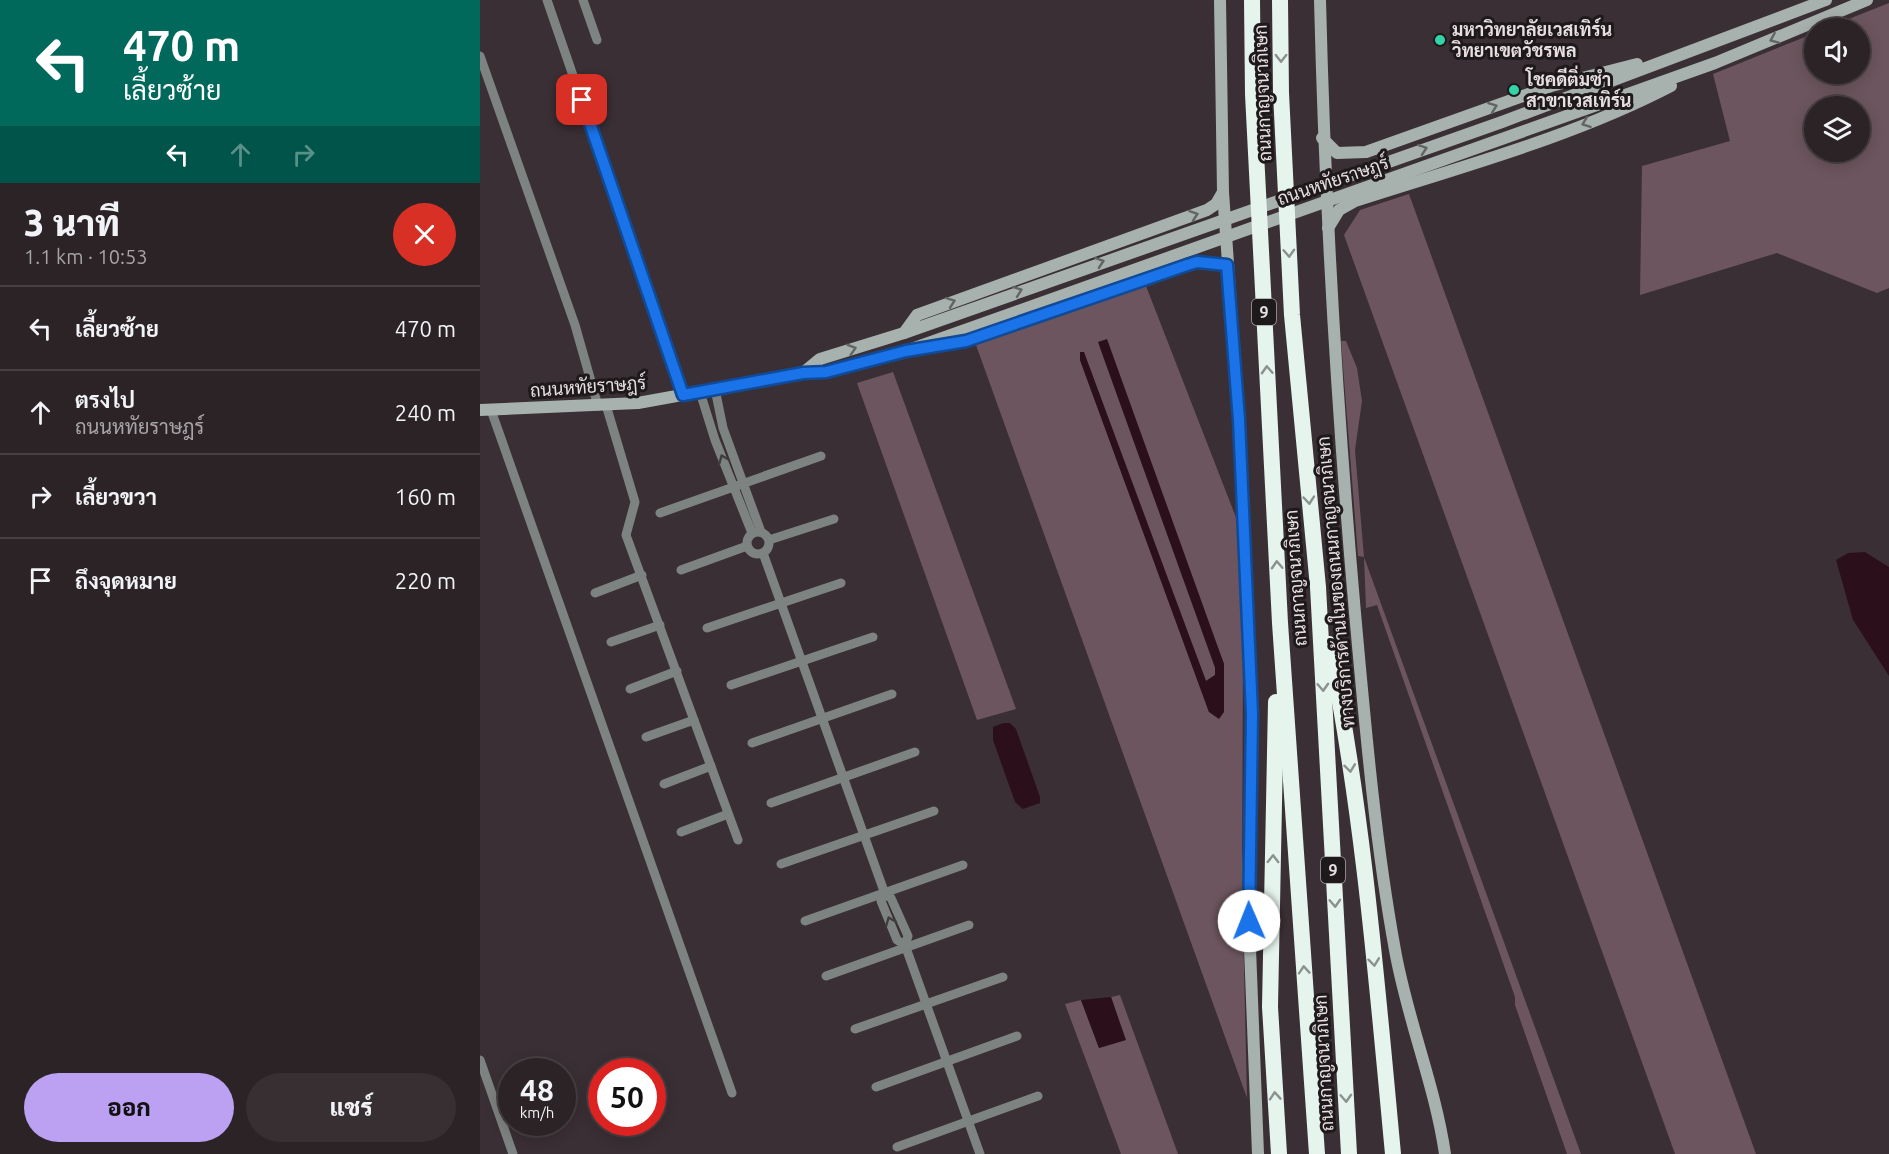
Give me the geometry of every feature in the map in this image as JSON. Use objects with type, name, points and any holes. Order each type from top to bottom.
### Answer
[{"type":"highway","name":"ถนนกาญจนาภิเษก","points":[[1252,0],[1253,94],[1280,623],[1317,1154]]},
{"type":"highway","name":"ถนนกาญจนาภิเษก","points":[[1280,0],[1281,93],[1292,315],[1317,587],[1349,1154]]},
{"type":"highway","points":[[1317,587],[1343,713],[1378,991],[1393,1154]]},
{"type":"highway","points":[[1279,1154],[1270,1007],[1280,623]]},
{"type":"main road","points":[[1220,0],[1227,265],[1239,420],[1252,714],[1248,897],[1258,1154]]},
{"type":"main road","name":"ทางบริการด้านในของถนนกาญจนาภิเษก","points":[[1320,0],[1322,138],[1344,492],[1373,782],[1395,950],[1445,1154]]},
{"type":"main road","name":"ถนนหทัยราษฎร์","points":[[803,373],[820,359],[904,333],[1045,281],[1502,122],[1826,0]]},
{"type":"main road","name":"ถนนหทัยราษฎร์","points":[[485,410],[638,404],[803,373],[826,372],[906,351],[1051,298],[1508,139],[1715,63],[1867,0]]},
{"type":"main road","points":[[1322,138],[1336,153],[1366,152],[1551,86],[1710,44]]},
{"type":"main road","points":[[1328,228],[1339,210],[1355,201],[1510,152],[1638,103],[1715,63]]},
{"type":"main road","points":[[904,333],[918,315],[1207,210],[1216,204],[1224,192]]},
{"type":"main road","points":[[1167,224],[1177,229],[1185,238],[1187,248],[1181,267]]},
{"type":"main road","points":[[906,351],[966,341],[1197,262],[1227,265]]},
{"type":"street","points":[[547,0],[683,395]]},
{"type":"street","points":[[583,0],[597,40]]},
{"type":"street","points":[[480,56],[635,502],[626,536],[738,840]]},
{"type":"street","points":[[715,389],[738,485]]},
{"type":"street","points":[[700,392],[712,431],[738,485],[756,533],[769,540],[834,519]]},
{"type":"street","points":[[485,410],[732,1093]]},
{"type":"street","points":[[712,431],[723,428]]},
{"type":"street","points":[[660,513],[821,456]]},
{"type":"street","points":[[756,533],[748,539],[747,546],[752,553],[763,553],[769,548],[769,540]]},
{"type":"street","points":[[681,570],[747,546]]},
{"type":"street","points":[[763,553],[885,892],[881,901],[897,940],[906,947],[980,1154]]},
{"type":"street","points":[[595,593],[642,575]]},
{"type":"street","points":[[707,628],[841,583]]},
{"type":"street","points":[[611,642],[660,625]]},
{"type":"street","points":[[731,685],[873,636]]},
{"type":"street","points":[[630,689],[677,671]]},
{"type":"street","points":[[752,743],[892,694]]},
{"type":"street","points":[[646,737],[694,720]]},
{"type":"street","points":[[771,803],[915,752]]},
{"type":"street","points":[[664,784],[711,766]]},
{"type":"street","points":[[781,864],[934,811]]},
{"type":"street","points":[[681,832],[729,814]]},
{"type":"street","points":[[805,921],[963,865]]},
{"type":"street","points":[[826,976],[969,925]]},
{"type":"street","points":[[855,1029],[1003,977]]},
{"type":"street","points":[[876,1087],[1017,1036]]},
{"type":"street","points":[[480,1060],[513,1154]]},
{"type":"street","points":[[897,1147],[1038,1096]]},
{"type":"shaded area","points":[[1889,3],[1889,288],[1877,293],[1777,253],[1640,295],[1642,166],[1730,141],[1713,74],[1804,37],[1804,84],[1870,84],[1870,18],[1851,18]]},
{"type":"shaded area","points":[[1409,194],[1756,1154],[1675,1154],[1344,235],[1360,210]]},
{"type":"shaded area","points":[[1146,286],[1237,520],[1243,652],[1242,880],[1247,1098],[976,345]],"holes":[[[1098,342],[1224,664],[1224,712],[1209,712],[1080,360],[1080,352],[1206,681],[1215,675],[1215,668]]]},
{"type":"shaded area","points":[[1107,339],[1224,664],[1224,712],[1219,719],[1209,712],[1080,360],[1080,352],[1084,352],[1206,681],[1215,675],[1215,667],[1098,342]]},
{"type":"shaded area","points":[[1341,341],[1346,341],[1357,368],[1362,401],[1355,450],[1364,557],[1358,556]]},
{"type":"shaded area","points":[[893,372],[1016,709],[977,720],[857,383]]},
{"type":"shaded area","points":[[1865,552],[1889,567],[1889,676],[1853,620],[1836,560],[1848,553]]},
{"type":"shaded area","points":[[1364,557],[1581,1154],[1567,1154],[1515,1005],[1515,997],[1377,605],[1366,608]]},
{"type":"shaded area","points":[[1010,723],[1016,729],[1040,797],[1040,803],[1023,809],[1015,802],[993,740],[993,727]]},
{"type":"shaded area","points":[[1120,995],[1178,1154],[1121,1154],[1065,1004],[1081,1000],[1099,1048],[1125,1040],[1111,997]]},
{"type":"shaded area","points":[[1111,997],[1126,1040],[1099,1048],[1081,1000]]},
{"type":"place","name":"มหาวิทยาลัยเวสเทิร์น วิทยาเขตวัชรพล","points":[[1440,40]]},
{"type":"place","name":"โชคดีติ่มซำ สาขาเวสเทิร์น","points":[[1514,90]]},
{"type":"route","points":[[582,100],[683,395],[803,373],[826,372],[906,351],[966,341],[1197,262],[1227,265],[1239,420],[1252,714],[1249,921]]}]
